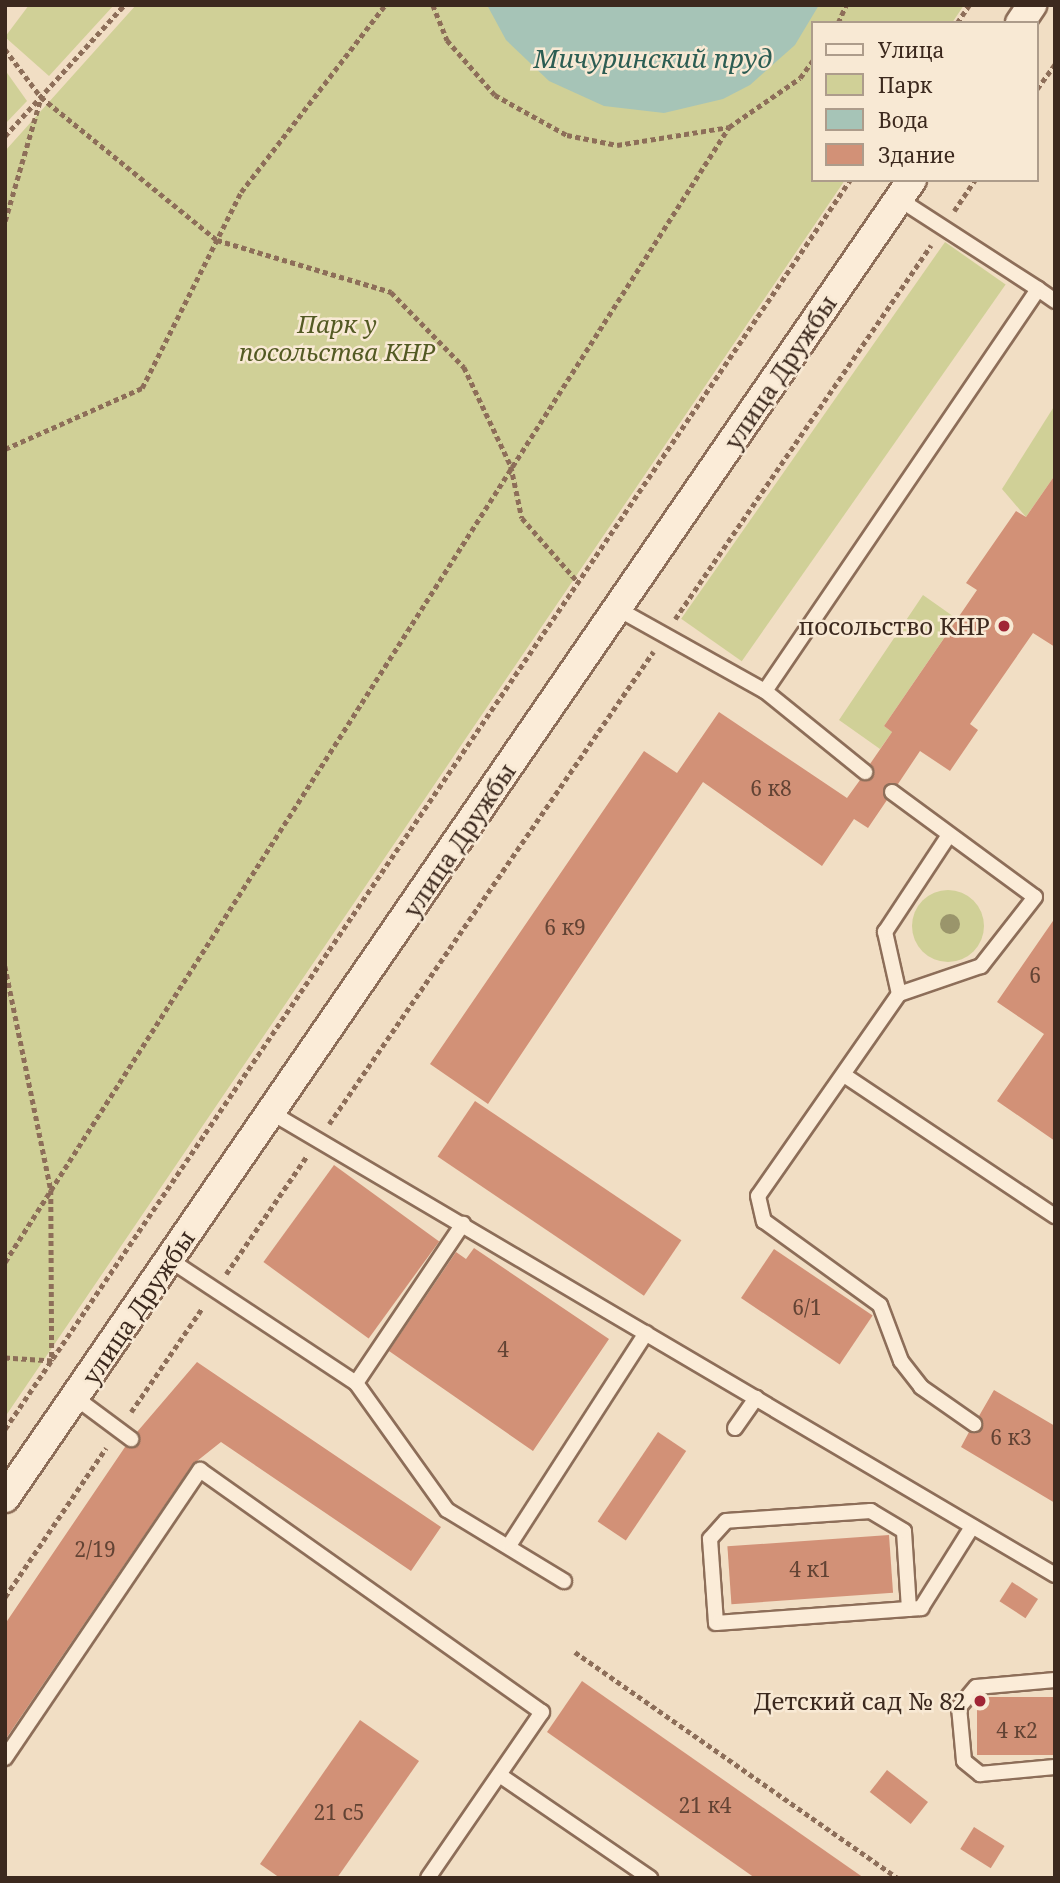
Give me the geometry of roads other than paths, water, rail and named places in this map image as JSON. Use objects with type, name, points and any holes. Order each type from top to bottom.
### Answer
[{"type":"street","points":[[1021,21],[1032,5]]},
{"type":"street","name":"улица Дружбы","points":[[5,1499],[905,190]]},
{"type":"lane","points":[[905,190],[943,228],[1055,301]]},
{"type":"lane","points":[[765,691],[1038,289]]},
{"type":"lane","points":[[618,609],[765,691],[865,772]]},
{"type":"lane","points":[[892,792],[1035,897],[981,966],[899,994],[758,1196],[764,1221],[880,1305],[901,1361],[921,1387],[974,1424]]},
{"type":"lane","points":[[899,994],[885,932],[949,835]]},
{"type":"lane","points":[[844,1074],[1055,1216]]},
{"type":"lane","points":[[272,1113],[1055,1575]]},
{"type":"lane","points":[[356,1383],[463,1224]]},
{"type":"lane","points":[[170,1260],[356,1383],[447,1510],[510,1544],[564,1581]]},
{"type":"lane","points":[[510,1544],[646,1333]]},
{"type":"lane","points":[[76,1398],[120,1428],[131,1439]]},
{"type":"lane","points":[[735,1428],[756,1398]]},
{"type":"lane","points":[[5,1758],[188,1480],[200,1470],[542,1712],[501,1776],[428,1878]]},
{"type":"lane","points":[[909,1609],[904,1531],[871,1511],[726,1521],[710,1539],[716,1623],[909,1609],[921,1608],[972,1527]]},
{"type":"lane","points":[[1055,1680],[976,1687],[959,1707],[964,1761],[980,1774],[1055,1768]]},
{"type":"lane","points":[[501,1776],[650,1878]]},
{"type":"water","name":"Мичуринский пруд","points":[[487,5],[819,5],[795,45],[750,85],[723,99],[664,113],[604,106],[549,81],[506,40]]},
{"type":"place","name":"посольство КНР","points":[[1004,626]]},
{"type":"place","name":"Детский сад № 82","points":[[980,1701]]},
{"type":"park label","name":"Парк у посольства КНР","points":[[337,338]]}]
